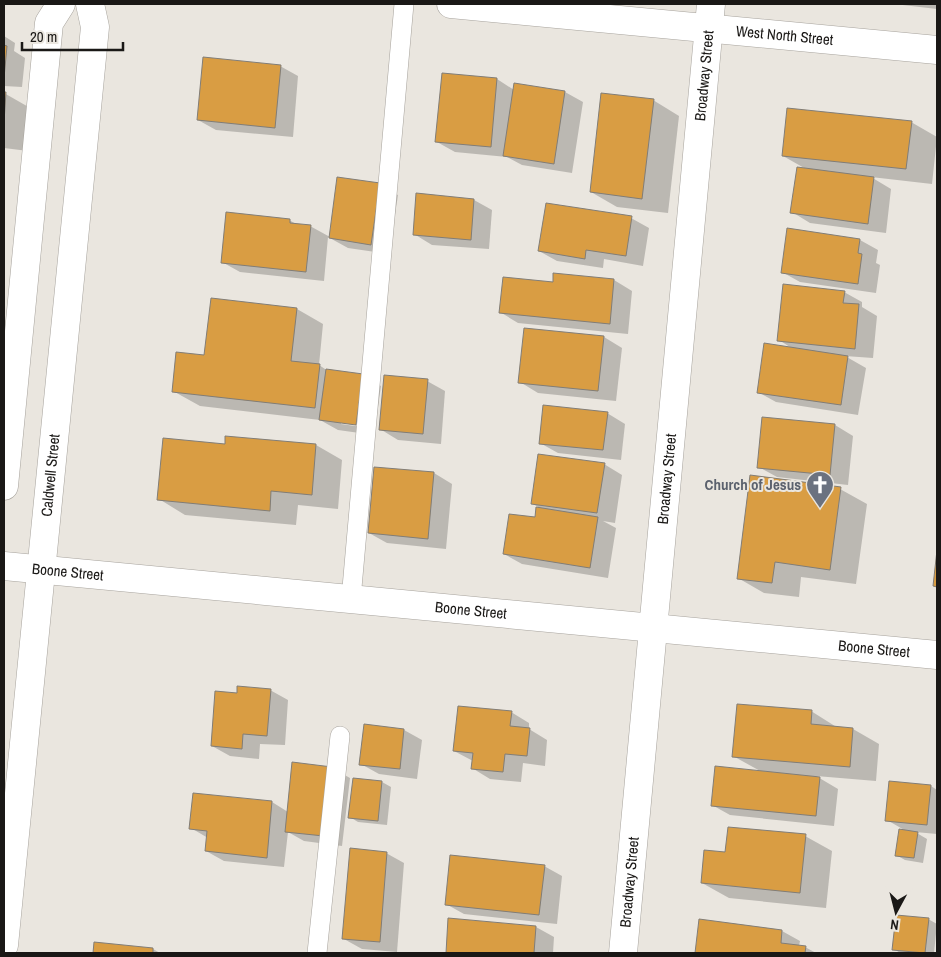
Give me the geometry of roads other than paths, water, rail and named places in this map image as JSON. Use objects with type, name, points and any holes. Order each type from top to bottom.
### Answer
[{"type":"street","points":[[4,486],[49,23],[61,4]]},
{"type":"street","name":"Caldwell Street","points":[[4,946],[95,27],[90,4]]},
{"type":"street","name":"West North Street","points":[[451,4],[710,16],[937,50]]},
{"type":"street","name":"Broadway Street","points":[[623,953],[710,16]]},
{"type":"street","name":"Boone Street","points":[[4,566],[937,656]]},
{"type":"lane","points":[[351,599],[404,4]]},
{"type":"lane","points":[[317,953],[340,736]]},
{"type":"place","name":"Church of Jesus","points":[[820,509]]}]
